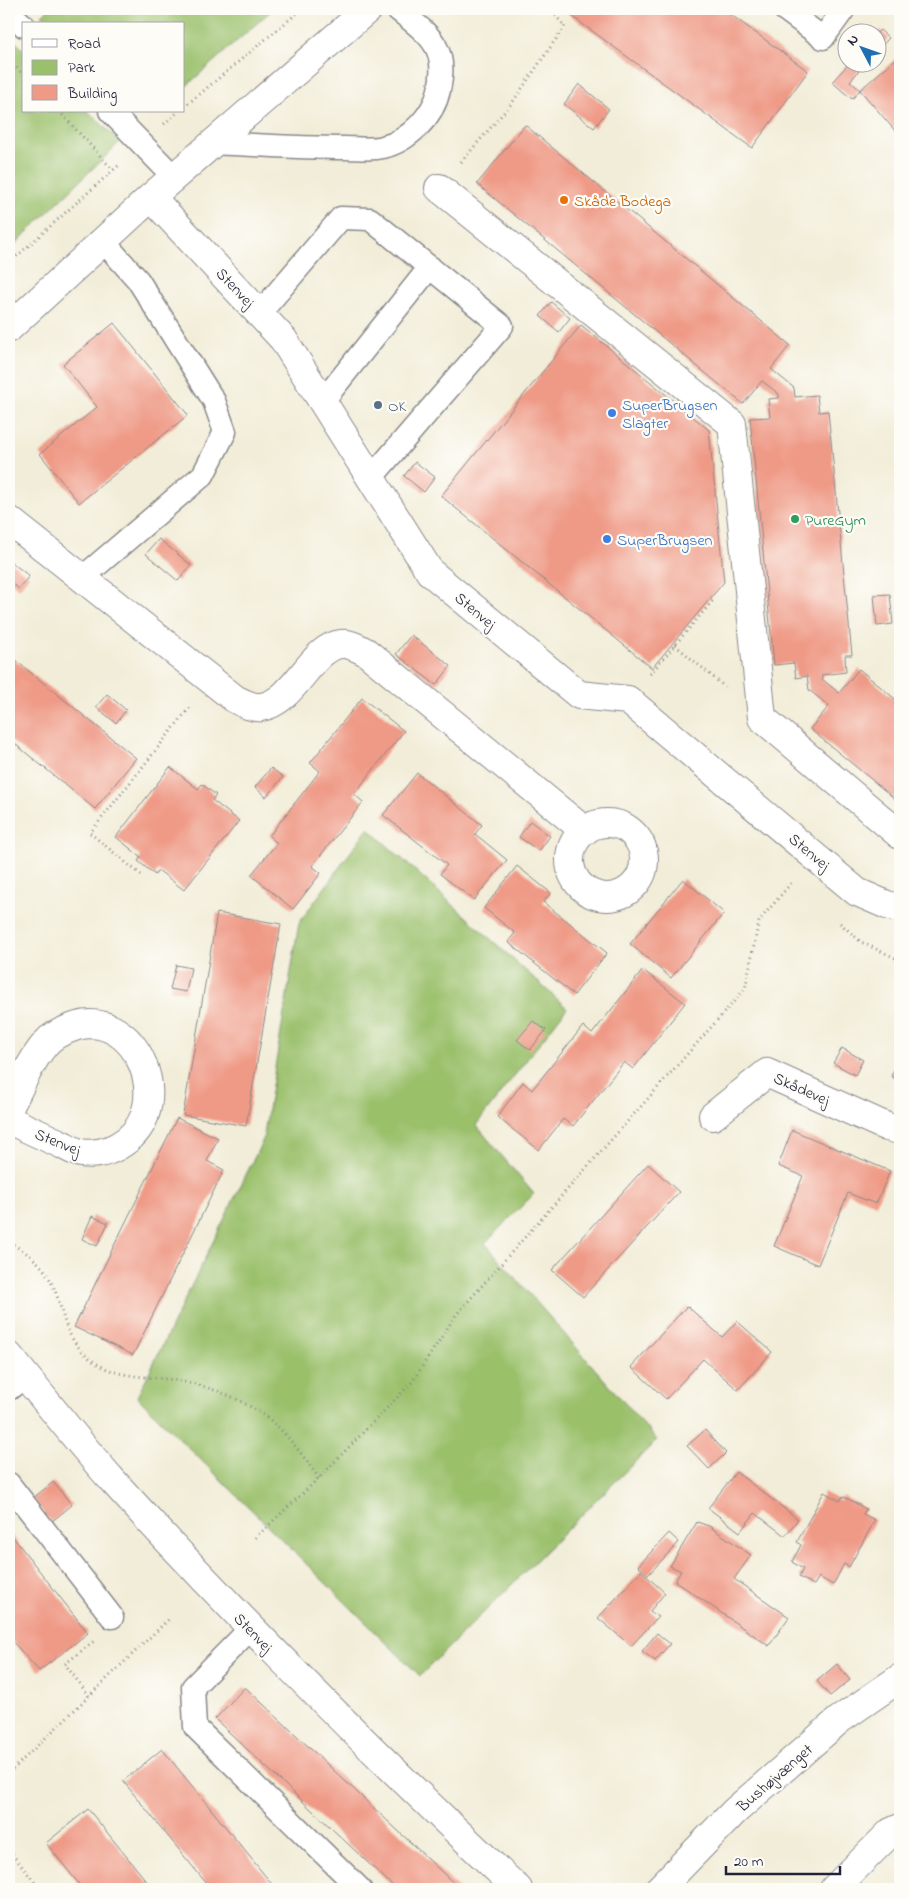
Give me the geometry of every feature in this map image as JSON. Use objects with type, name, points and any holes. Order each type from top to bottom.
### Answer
[{"type":"street","points":[[9,328],[151,197],[368,9]]},
{"type":"street","points":[[439,188],[732,424],[762,718],[900,835]]},
{"type":"street","name":"Stenvej","points":[[151,197],[283,339],[430,572],[579,695],[628,700],[857,892],[900,909]]},
{"type":"street","points":[[9,520],[235,699],[248,705],[260,706],[276,701],[288,691],[328,648],[340,644],[354,645],[366,652],[585,831]]},
{"type":"street","name":"Stenvej","points":[[9,1108],[37,1056],[50,1039],[67,1029],[85,1024],[103,1024],[118,1032],[141,1059],[146,1074],[149,1090],[148,1106],[142,1124],[131,1137],[117,1148],[100,1154],[80,1153],[9,1120]]},
{"type":"street","name":"Skådevej","points":[[713,1116],[767,1073],[887,1127],[900,1130]]},
{"type":"street","name":"Stenvej","points":[[14,1374],[250,1628],[406,1784],[518,1889]]},
{"type":"street","name":"Bushøjvænget","points":[[659,1889],[742,1804],[839,1720],[900,1678]]},
{"type":"street","points":[[834,1889],[891,1832],[900,1828]]},
{"type":"lane","points":[[212,143],[320,148],[382,148],[408,134],[426,118],[433,107],[438,93],[442,70],[438,48],[423,30],[397,9]]},
{"type":"lane","points":[[784,9],[823,38],[844,9]]},
{"type":"lane","points":[[9,12],[22,24]]},
{"type":"lane","points":[[111,112],[174,177]]},
{"type":"lane","points":[[260,313],[340,218],[370,218],[502,326],[371,478]]},
{"type":"lane","points":[[82,578],[203,475],[225,432],[214,401],[143,288],[103,241]]},
{"type":"lane","points":[[322,401],[430,267]]},
{"type":"lane","points":[[9,1484],[112,1617]]},
{"type":"lane","points":[[250,1628],[192,1687],[194,1727],[360,1889]]},
{"type":"path","points":[[185,106],[302,9]]},
{"type":"path","points":[[439,188],[512,103],[565,26],[549,9]]},
{"type":"path","points":[[553,13],[556,9]]},
{"type":"path","points":[[9,61],[22,73]]},
{"type":"path","points":[[60,112],[113,170]]},
{"type":"path","points":[[9,263],[178,112]]},
{"type":"path","points":[[628,700],[746,562]]},
{"type":"path","points":[[675,645],[762,718]]},
{"type":"path","points":[[141,875],[90,833],[212,680]]},
{"type":"path","points":[[255,1538],[319,1478],[412,1382],[456,1315],[745,989],[759,921],[815,856]]},
{"type":"path","points":[[9,1242],[37,1261],[48,1276],[57,1296],[65,1327],[79,1350],[114,1372],[202,1386],[229,1395],[254,1409],[276,1426],[298,1450],[319,1478]]},
{"type":"path","points":[[89,1696],[65,1664],[106,1631],[112,1617]]},
{"type":"path","points":[[9,1773],[170,1618]]},
{"type":"path","points":[[9,1850],[40,1889]]},
{"type":"green space","points":[[49,9],[273,9],[185,87],[185,22],[48,22],[42,15]]},
{"type":"green space","points":[[9,36],[22,48],[22,112],[89,112],[120,142],[9,250]]},
{"type":"green space","points":[[368,828],[567,1008],[476,1125],[534,1194],[485,1243],[657,1440],[420,1676],[137,1397],[263,1140],[299,923]]},
{"type":"building","points":[[562,9],[723,9],[808,71],[752,148]]},
{"type":"building","points":[[900,55],[900,130],[897,133],[860,90],[881,72],[886,72],[886,67]]},
{"type":"building","points":[[841,72],[858,72],[850,81],[860,90],[852,99],[832,82]]},
{"type":"building","points":[[579,84],[609,109],[594,128],[564,104]]},
{"type":"building","points":[[525,125],[790,345],[771,369],[794,388],[795,397],[817,395],[819,412],[828,411],[852,655],[845,655],[846,672],[822,675],[822,679],[839,693],[859,669],[900,703],[900,803],[810,729],[829,706],[809,690],[807,676],[796,678],[794,663],[774,665],[750,418],[770,417],[768,399],[779,398],[779,394],[762,381],[743,404],[477,184]]},
{"type":"building","points":[[551,302],[570,318],[559,332],[540,316]]},
{"type":"building","points":[[114,323],[188,415],[79,503],[40,454],[97,407],[63,364]]},
{"type":"building","name":"SuperBrugsen","points":[[581,325],[709,430],[724,582],[652,668],[441,496]]},
{"type":"building","points":[[415,462],[435,477],[424,492],[404,476]]},
{"type":"building","points":[[159,539],[191,565],[178,581],[146,554]]},
{"type":"building","points":[[10,561],[29,576],[19,589],[9,581]]},
{"type":"building","points":[[890,594],[893,624],[877,626],[874,595]]},
{"type":"building","points":[[411,635],[451,666],[436,685],[396,654]]},
{"type":"building","points":[[9,655],[136,758],[95,809],[9,739]]},
{"type":"building","points":[[107,694],[126,710],[116,723],[96,707]]},
{"type":"building","points":[[362,698],[404,731],[354,794],[363,802],[312,866],[321,873],[293,909],[251,875],[277,843],[269,836],[320,771],[310,763]]},
{"type":"building","points":[[170,767],[198,789],[202,784],[216,795],[212,800],[239,821],[184,890],[158,870],[155,875],[138,861],[141,857],[116,837]]},
{"type":"building","points":[[271,768],[283,777],[266,797],[255,787]]},
{"type":"building","points":[[417,773],[482,825],[475,834],[507,860],[474,900],[440,874],[447,865],[383,815]]},
{"type":"building","points":[[530,821],[550,836],[539,851],[519,837]]},
{"type":"building","points":[[517,866],[551,893],[543,902],[607,953],[574,995],[508,942],[515,933],[484,908]]},
{"type":"building","points":[[683,879],[724,913],[671,978],[630,944]]},
{"type":"building","points":[[217,913],[281,924],[246,1126],[183,1115]]},
{"type":"building","points":[[176,965],[191,968],[186,992],[170,989]]},
{"type":"building","points":[[643,970],[685,1003],[633,1069],[624,1062],[573,1126],[563,1119],[539,1150],[497,1117],[523,1082],[532,1090],[583,1026],[592,1034]]},
{"type":"building","points":[[533,1021],[546,1030],[530,1050],[517,1040]]},
{"type":"building","points":[[842,1048],[863,1060],[855,1075],[833,1063]]},
{"type":"building","points":[[900,1057],[900,1081],[891,1076]]},
{"type":"building","points":[[177,1118],[218,1138],[207,1161],[224,1170],[133,1355],[74,1327]]},
{"type":"building","points":[[792,1130],[890,1171],[876,1204],[848,1193],[818,1265],[774,1246],[803,1176],[778,1166]]},
{"type":"building","points":[[648,1164],[679,1192],[583,1297],[552,1270]]},
{"type":"building","points":[[92,1216],[108,1223],[97,1246],[82,1239]]},
{"type":"building","points":[[687,1306],[722,1337],[737,1321],[772,1352],[738,1390],[703,1359],[666,1399],[631,1367]]},
{"type":"building","points":[[705,1430],[726,1453],[709,1469],[687,1446]]},
{"type":"building","points":[[736,1472],[798,1519],[785,1536],[755,1513],[740,1532],[708,1508]]},
{"type":"building","points":[[53,1482],[72,1505],[51,1522],[32,1499]]},
{"type":"building","points":[[824,1492],[840,1501],[843,1496],[866,1509],[863,1514],[875,1520],[849,1567],[844,1564],[833,1585],[819,1577],[814,1585],[799,1577],[803,1569],[792,1562],[801,1545],[797,1542]]},
{"type":"building","points":[[697,1522],[709,1526],[751,1555],[734,1579],[789,1617],[769,1646],[675,1581],[681,1571],[670,1566]]},
{"type":"building","points":[[9,1532],[88,1633],[39,1671],[12,1641],[9,1643]]},
{"type":"building","points":[[669,1533],[679,1542],[648,1575],[638,1566]]},
{"type":"building","points":[[641,1571],[665,1593],[650,1611],[658,1617],[631,1646],[598,1618]]},
{"type":"building","points":[[657,1633],[670,1644],[655,1661],[642,1651]]},
{"type":"building","points":[[837,1664],[850,1680],[830,1696],[817,1681]]},
{"type":"building","points":[[245,1687],[460,1889],[396,1889],[215,1719]]},
{"type":"building","points":[[162,1749],[276,1889],[211,1889],[123,1781]]},
{"type":"building","points":[[88,1809],[153,1889],[83,1889],[46,1843]]},
{"type":"place","name":"Skåde Bodega","points":[[564,200]]},
{"type":"place","name":"OK","points":[[378,405]]},
{"type":"place","name":"SuperBrugsen Slagter","points":[[612,413]]},
{"type":"place","name":"PureGym","points":[[795,519]]},
{"type":"place","name":"SuperBrugsen","points":[[607,539]]}]
